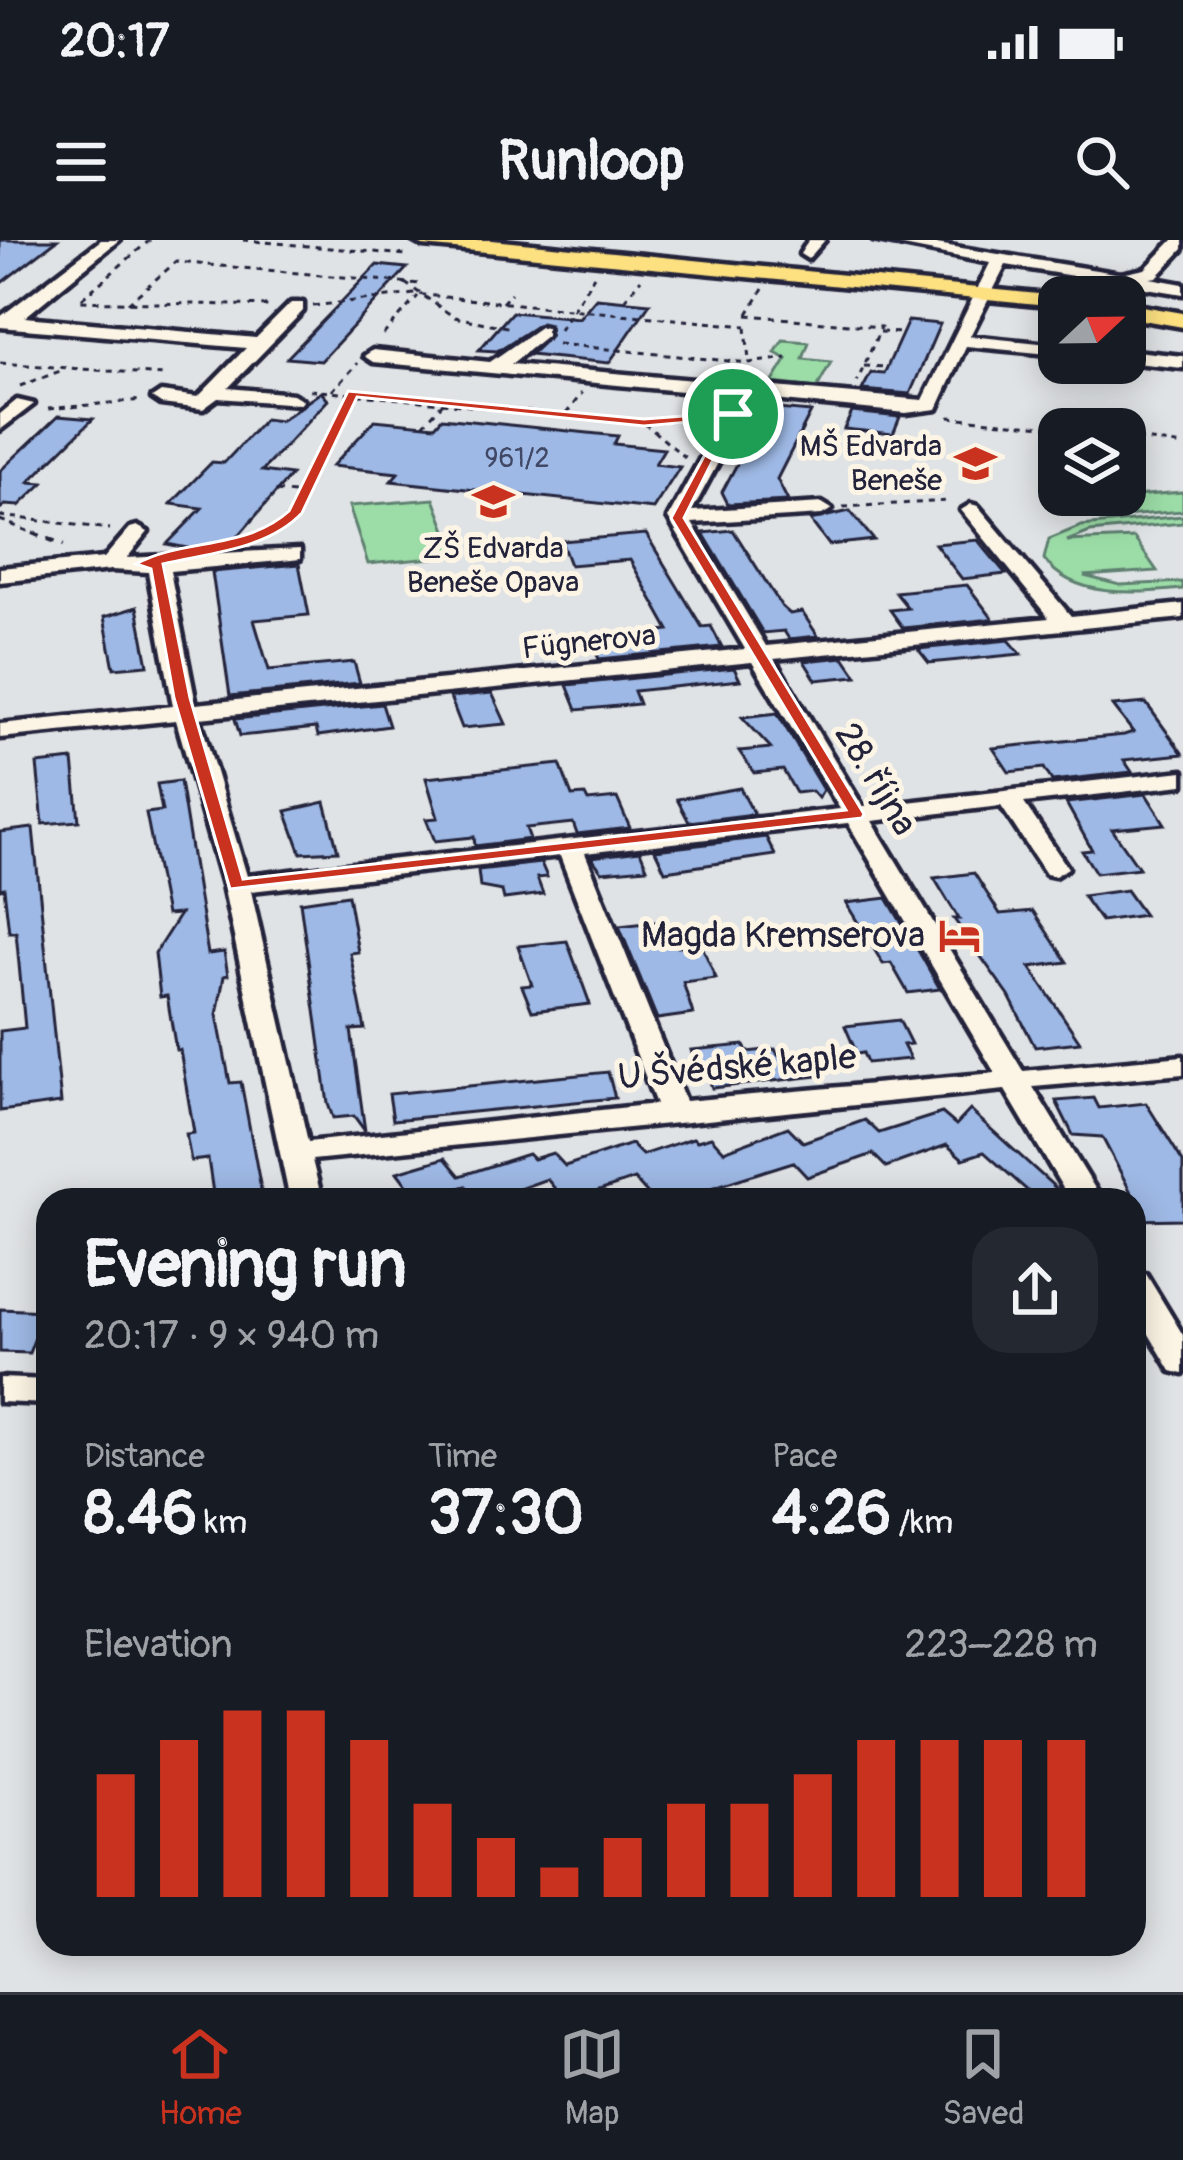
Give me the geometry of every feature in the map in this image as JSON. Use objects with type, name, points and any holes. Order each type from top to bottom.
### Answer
[{"type":"main road","points":[[423,240],[1038,297]]},
{"type":"main road","points":[[1146,314],[1183,320]]},
{"type":"street","points":[[5,322],[111,240]]},
{"type":"street","points":[[881,240],[931,244],[1106,276]]},
{"type":"street","points":[[1131,276],[1151,273],[1181,240]]},
{"type":"street","points":[[373,356],[495,367],[737,400],[930,405],[1001,259]]},
{"type":"street","points":[[1146,283],[1183,289]]},
{"type":"street","points":[[214,392],[297,307]]},
{"type":"street","points":[[5,322],[260,344]]},
{"type":"street","points":[[495,367],[530,331]]},
{"type":"street","points":[[960,340],[1038,348]]},
{"type":"street","points":[[1146,358],[1183,362]]},
{"type":"street","points":[[214,392],[236,406]]},
{"type":"street","points":[[160,398],[214,392],[293,400]]},
{"type":"street","points":[[678,518],[737,400]]},
{"type":"street","points":[[678,518],[822,509]]},
{"type":"street","points":[[971,510],[1064,623]]},
{"type":"street","name":"28. října","points":[[678,518],[1079,1188]]},
{"type":"street","points":[[111,564],[137,532]]},
{"type":"street","points":[[0,575],[292,554]]},
{"type":"street","points":[[158,566],[187,712],[236,885],[304,1188]]},
{"type":"street","name":"Fügnerova","points":[[0,731],[1183,611]]},
{"type":"street","points":[[236,885],[1183,778]]},
{"type":"street","points":[[1007,796],[1055,868]]},
{"type":"street","points":[[569,847],[674,1111]]},
{"type":"street","name":"U Švédské kaple","points":[[298,1152],[674,1111],[1183,1065]]},
{"type":"street","points":[[1146,1302],[1183,1364]]},
{"type":"street","points":[[0,1390],[36,1392]]},
{"type":"path","points":[[151,240],[80,301],[297,307],[418,295],[746,326]]},
{"type":"path","points":[[382,265],[394,253]]},
{"type":"path","points":[[127,304],[176,262],[421,284]]},
{"type":"path","points":[[597,272],[551,343],[712,362],[788,358]]},
{"type":"path","points":[[623,300],[643,276]]},
{"type":"path","points":[[404,283],[454,317],[530,331]]},
{"type":"path","points":[[293,400],[300,401],[310,389],[644,423],[737,400],[749,363],[747,315],[765,286]]},
{"type":"path","points":[[502,303],[511,293]]},
{"type":"path","points":[[747,315],[881,327],[848,402]]},
{"type":"path","points":[[880,332],[902,333]]},
{"type":"path","points":[[0,363],[170,376]]},
{"type":"path","points":[[864,366],[886,368]]},
{"type":"path","points":[[14,407],[73,368]]},
{"type":"path","points":[[249,540],[295,513],[353,393]]},
{"type":"path","points":[[14,407],[160,398]]},
{"type":"path","points":[[422,424],[444,402]]},
{"type":"path","points":[[930,405],[939,416],[1038,425]]},
{"type":"path","points":[[644,423],[703,470]]},
{"type":"path","points":[[1146,440],[1183,446]]},
{"type":"path","points":[[276,491],[302,494]]},
{"type":"path","points":[[822,509],[964,500],[971,510]]},
{"type":"path","points":[[0,518],[137,532]]},
{"type":"path","points":[[0,518],[111,564]]},
{"type":"green space","points":[[783,340],[809,342],[803,359],[831,362],[817,388],[772,383],[787,359],[775,353]]},
{"type":"green space","points":[[1183,492],[1183,511],[1146,514],[1146,495]]},
{"type":"green space","points":[[434,499],[456,556],[368,564],[349,506]]},
{"type":"green space","points":[[1183,516],[1183,523],[1090,532],[1067,541],[1134,538],[1157,571],[1084,576],[1120,585],[1183,582],[1183,589],[1090,588],[1072,582],[1044,559],[1049,539],[1081,526]]},
{"type":"building","points":[[0,240],[57,240],[0,284]]},
{"type":"building","points":[[377,265],[407,268],[321,361],[287,358]]},
{"type":"building","points":[[596,298],[650,303],[609,363],[530,355],[550,336],[549,325],[541,323],[497,351],[479,350],[512,312],[579,318]]},
{"type":"building","points":[[908,321],[940,324],[910,394],[862,390],[871,373],[884,374]]},
{"type":"building","points":[[321,392],[328,400],[262,471],[291,475],[228,548],[197,550],[167,544],[202,508],[171,504],[212,462],[224,463],[265,419],[280,421]]},
{"type":"building","points":[[767,408],[811,412],[777,479],[788,501],[728,504],[722,492]]},
{"type":"building","points":[[852,412],[900,417],[893,434],[844,429]]},
{"type":"building","points":[[58,416],[93,419],[29,482],[43,483],[19,506],[0,509],[0,471]]},
{"type":"building","points":[[442,418],[618,436],[614,444],[664,449],[655,464],[680,467],[653,509],[391,481],[398,473],[332,466],[375,420],[435,426]]},
{"type":"building","points":[[850,511],[874,540],[829,545],[810,520]]},
{"type":"building","points":[[733,530],[782,607],[790,614],[802,612],[818,636],[789,639],[784,631],[763,633],[703,533]]},
{"type":"building","points":[[646,534],[702,627],[711,626],[722,647],[599,659],[589,638],[669,630],[630,560],[570,565],[561,541]]},
{"type":"building","points":[[978,540],[1006,574],[962,579],[935,544]]},
{"type":"building","points":[[299,564],[309,615],[254,620],[269,670],[354,662],[360,683],[230,696],[212,572]]},
{"type":"building","points":[[967,585],[993,619],[903,628],[890,610],[908,608],[895,592]]},
{"type":"building","points":[[137,607],[148,665],[114,668],[104,617]]},
{"type":"building","points":[[1009,640],[1021,654],[929,663],[918,649]]},
{"type":"building","points":[[844,657],[857,676],[816,680],[804,661]]},
{"type":"building","points":[[734,668],[740,680],[634,691],[639,704],[577,710],[567,685]]},
{"type":"building","points":[[492,693],[506,724],[462,728],[450,697]]},
{"type":"building","points":[[1146,703],[1183,754],[1124,760],[1132,772],[1052,781],[1044,768],[1009,772],[993,748],[1124,735],[1133,732],[1113,706]]},
{"type":"building","points":[[382,704],[389,726],[318,736],[316,728],[240,736],[235,719]]},
{"type":"building","points":[[777,713],[823,790],[818,798],[812,791],[796,793],[783,770],[754,773],[739,751],[771,748],[742,717]]},
{"type":"building","points":[[73,760],[79,821],[43,824],[37,764]]},
{"type":"building","points":[[560,764],[572,796],[585,795],[588,801],[617,798],[630,828],[577,834],[573,823],[526,828],[530,839],[475,846],[474,837],[435,841],[426,819],[438,818],[426,778]]},
{"type":"building","points":[[180,781],[208,954],[224,952],[228,975],[217,1015],[230,1083],[241,1082],[261,1188],[212,1188],[208,1159],[191,1161],[186,1134],[194,1133],[180,1050],[176,1050],[167,996],[160,997],[155,953],[180,914],[166,915],[146,813],[162,811],[157,784]]},
{"type":"building","points":[[740,788],[754,814],[689,822],[677,799]]},
{"type":"building","points":[[1146,794],[1165,824],[1112,829],[1139,868],[1096,873],[1082,851],[1092,850],[1066,803]]},
{"type":"building","points":[[325,802],[338,851],[301,853],[286,811]]},
{"type":"building","points":[[33,828],[61,1103],[0,1111],[0,1031],[25,1028],[16,932],[9,932],[4,888],[0,889],[0,832]]},
{"type":"building","points":[[766,837],[775,855],[665,871],[655,850]]},
{"type":"building","points":[[640,851],[647,868],[602,872],[591,857]]},
{"type":"building","points":[[541,863],[547,877],[537,878],[543,894],[504,899],[502,891],[480,887],[478,870]]},
{"type":"building","points":[[974,873],[1000,914],[1033,911],[1067,962],[1030,967],[1080,1042],[1035,1047],[1009,996],[954,919],[959,919],[934,878]]},
{"type":"building","points":[[1126,890],[1144,915],[1101,921],[1083,896]]},
{"type":"building","points":[[348,895],[358,952],[350,953],[365,1029],[351,1030],[365,1131],[354,1116],[333,1118],[328,1104],[300,902]]},
{"type":"building","points":[[887,898],[940,989],[908,993],[891,963],[883,964],[846,903]]},
{"type":"building","points":[[664,921],[678,947],[701,944],[716,978],[683,982],[693,1014],[657,1019],[619,926]]},
{"type":"building","points":[[567,941],[590,1004],[532,1011],[522,986],[532,985],[518,946]]},
{"type":"building","points":[[899,1020],[911,1044],[903,1045],[910,1059],[867,1063],[863,1053],[857,1054],[845,1026]]},
{"type":"building","points":[[744,1045],[747,1052],[809,1053],[818,1076],[712,1088],[709,1078],[700,1078],[691,1050]]},
{"type":"building","points":[[608,1072],[615,1098],[393,1120],[389,1094]]},
{"type":"building","points":[[1094,1098],[1099,1108],[1146,1103],[1183,1162],[1183,1219],[1146,1220],[1146,1188],[1129,1188],[1102,1137],[1073,1135],[1056,1101]]},
{"type":"building","points":[[970,1110],[1056,1188],[1024,1188],[984,1152],[963,1159],[947,1145],[886,1167],[873,1154],[807,1177],[793,1162],[711,1188],[642,1188],[634,1179],[608,1188],[554,1188],[547,1179],[522,1188],[409,1188],[397,1172],[445,1158],[460,1176],[528,1154],[533,1159],[553,1153],[565,1166],[631,1144],[642,1155],[693,1138],[711,1137],[724,1151],[788,1127],[803,1142],[865,1120],[879,1133],[942,1113],[956,1125]]},
{"type":"building","points":[[0,1309],[36,1311],[36,1335],[29,1353],[0,1352]]},
{"type":"place","name":"MŠ Edvarda Beneše","points":[[976,463]]},
{"type":"place","name":"ZŠ Edvarda Beneše Opava","points":[[493,502]]},
{"type":"place","name":"Magda Kremserova","points":[[959,935]]},
{"type":"route","points":[[353,393],[644,423],[733,414],[678,518],[856,814],[236,885],[182,698],[158,566],[143,564],[249,540],[285,522],[295,513],[353,393]]}]
